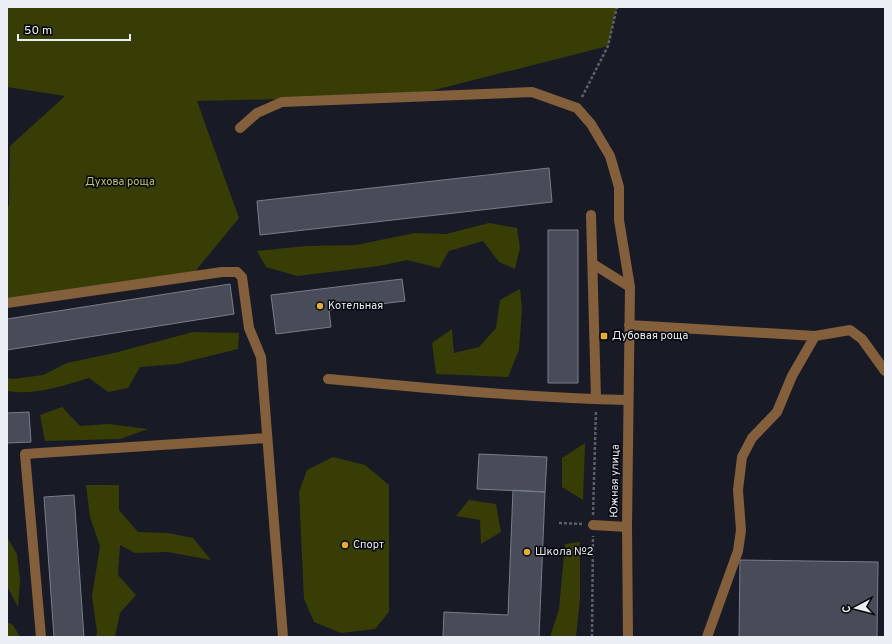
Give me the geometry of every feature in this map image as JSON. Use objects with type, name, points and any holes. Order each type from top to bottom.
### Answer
[{"type":"street","points":[[240,128],[257,113],[282,102],[532,92],[577,108]]},
{"type":"street","name":"Южная улица","points":[[577,108],[591,124],[610,156],[619,187],[619,220],[630,287],[627,527],[628,637]]},
{"type":"street","points":[[591,215],[594,264],[596,399]]},
{"type":"street","points":[[594,264],[630,287]]},
{"type":"street","points":[[7,303],[222,272],[237,272],[242,277],[249,328],[261,356],[283,637]]},
{"type":"street","points":[[629,325],[815,336],[850,330],[862,339],[885,371]]},
{"type":"street","points":[[707,637],[738,551],[741,530],[738,490],[742,457],[752,438],[777,412],[792,376],[815,336]]},
{"type":"street","points":[[328,379],[596,399],[628,400]]},
{"type":"street","points":[[41,637],[25,454],[267,438]]},
{"type":"street","points":[[593,525],[627,527]]},
{"type":"path","points":[[577,108],[608,46],[617,7]]},
{"type":"path","points":[[559,524],[593,525]]},
{"type":"green space","name":"Духова роща","points":[[7,7],[617,7],[608,46],[411,96],[197,101],[239,218],[193,274],[7,299],[7,207],[9,206],[10,146],[65,96],[7,87]]},
{"type":"green space","points":[[489,223],[517,228],[520,248],[515,269],[499,262],[483,241],[449,251],[439,268],[407,260],[379,266],[297,276],[266,267],[257,251],[306,246],[356,245],[415,233],[446,234]]},
{"type":"green space","points":[[520,289],[522,309],[519,350],[508,377],[436,374],[432,343],[452,329],[454,353],[479,347],[496,328],[500,300]]},
{"type":"green space","points":[[193,332],[239,333],[238,349],[177,364],[140,367],[128,388],[108,392],[89,378],[38,391],[7,391],[7,378],[13,379],[43,375],[67,363],[114,353]]},
{"type":"green space","points":[[62,407],[80,426],[108,424],[148,429],[120,439],[45,441],[40,415]]},
{"type":"green space","points":[[585,443],[583,500],[562,487],[562,458]]},
{"type":"green space","name":"Спорт","points":[[333,457],[365,465],[389,485],[389,612],[375,629],[341,633],[314,622],[304,599],[299,492],[307,470]]},
{"type":"green space","points":[[86,485],[119,485],[119,510],[138,532],[168,533],[193,538],[211,560],[168,552],[135,553],[120,545],[118,575],[136,595],[120,613],[115,637],[96,637],[97,632],[92,596],[100,546],[90,517]]},
{"type":"green space","points":[[469,500],[496,504],[501,532],[481,544],[480,520],[456,516]]},
{"type":"green space","points":[[7,537],[17,554],[20,581],[18,607],[7,586]]},
{"type":"green space","points":[[580,542],[580,599],[576,637],[550,637],[559,609],[565,544]]},
{"type":"green space","points":[[7,622],[13,625],[20,637],[7,637]]},
{"type":"building","points":[[549,168],[552,202],[260,235],[257,201]]},
{"type":"building","points":[[548,230],[578,230],[578,383],[548,383]]},
{"type":"building","name":"Котельная","points":[[402,279],[405,301],[329,310],[331,327],[276,334],[271,295]]},
{"type":"building","points":[[230,284],[234,314],[7,350],[7,319]]},
{"type":"building","points":[[29,412],[31,442],[7,443],[7,413]]},
{"type":"building","points":[[479,454],[547,457],[545,492],[477,489]]},
{"type":"building","name":"Школа №2","points":[[513,490],[545,492],[539,637],[443,637],[444,612],[508,615]]},
{"type":"building","points":[[74,495],[84,637],[54,637],[44,497]]},
{"type":"building","points":[[740,560],[878,562],[877,637],[739,637]]},
{"type":"place","name":"Котельная","points":[[320,306]]},
{"type":"place","name":"Дубовая роща","points":[[604,336]]},
{"type":"place","name":"Спорт","points":[[345,545]]},
{"type":"place","name":"Школа №2","points":[[527,552]]}]
